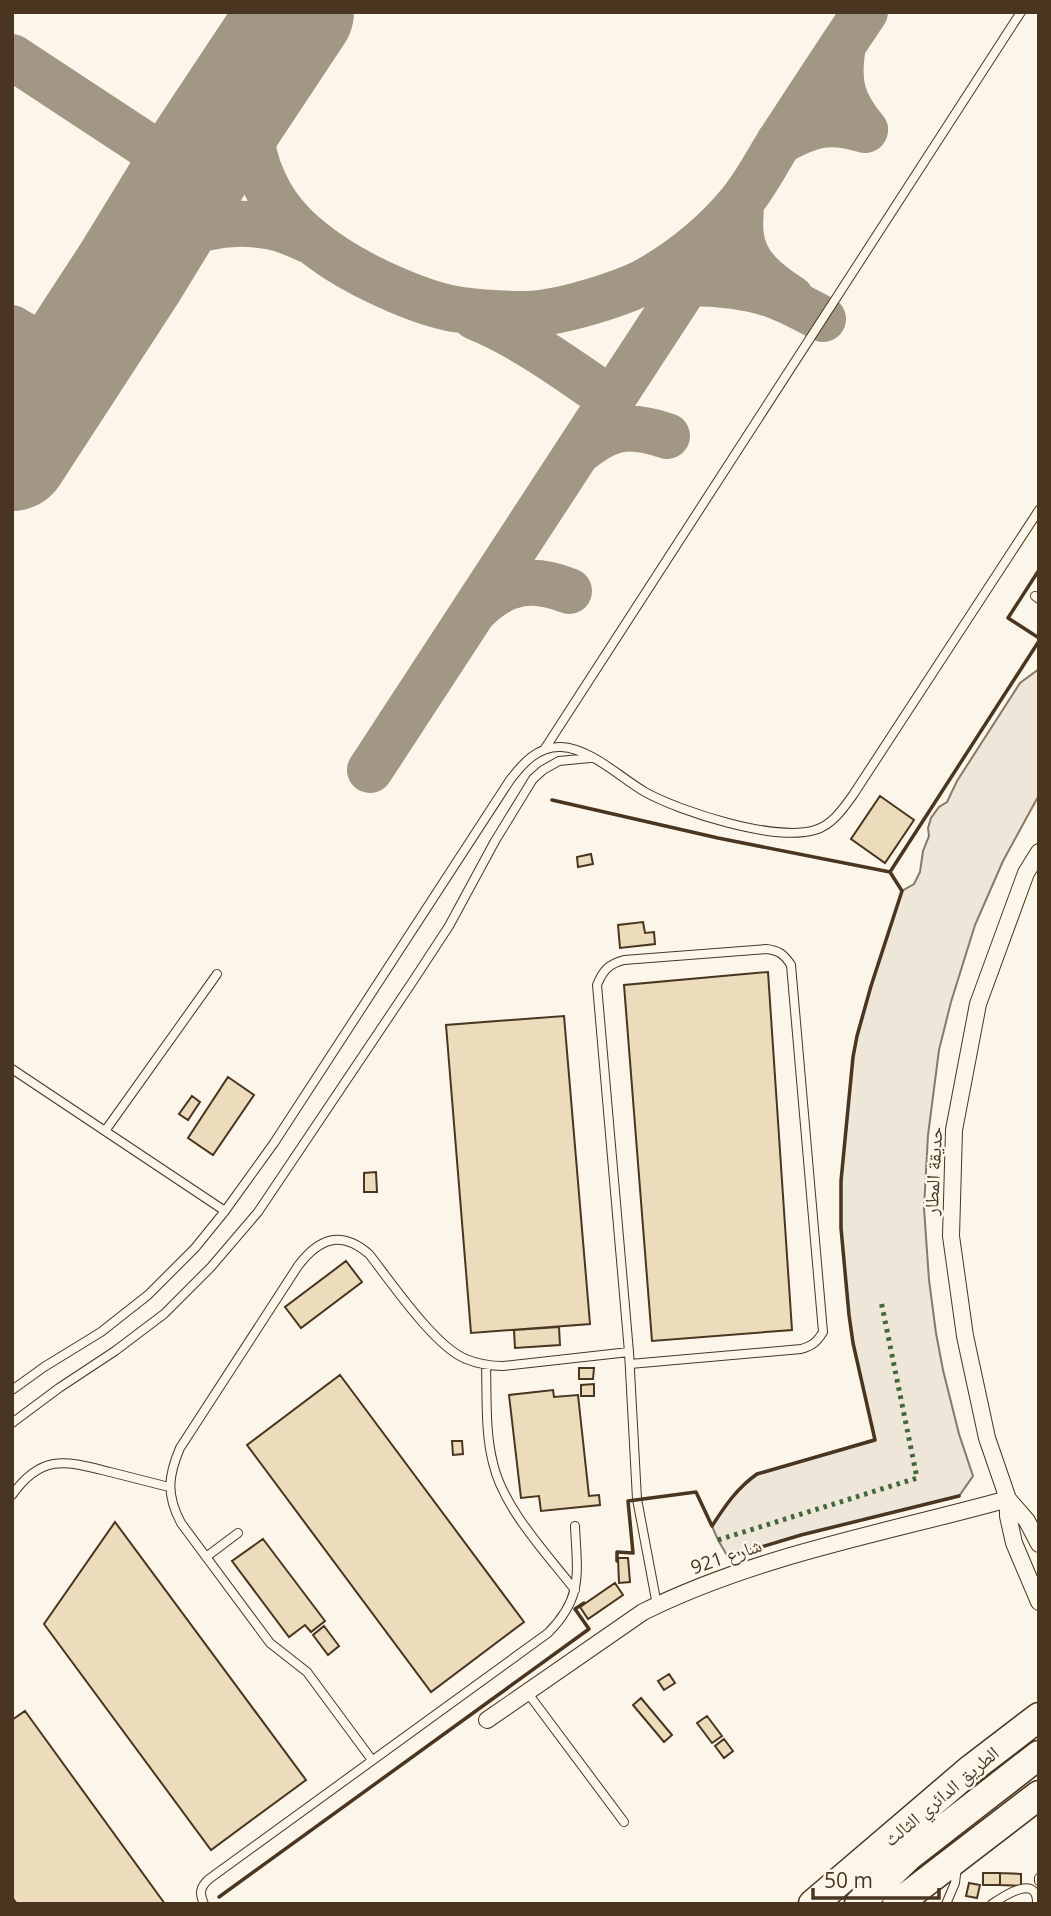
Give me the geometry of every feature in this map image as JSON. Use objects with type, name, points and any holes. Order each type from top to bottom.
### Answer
[{"type":"highway","name":"الطريق الدائري الثالث","points":[[813,1904],[971,1769],[1039,1717]]},
{"type":"highway","points":[[859,1904],[909,1856],[1039,1755]]},
{"type":"highway","points":[[897,1904],[1039,1796]]},
{"type":"highway","points":[[1003,1824],[1039,1810]]},
{"type":"street","name":"حديقة المطار","points":[[1039,852],[1026,873],[978,1004],[954,1130],[951,1236],[965,1336],[986,1438],[1008,1499],[1008,1516],[1014,1543],[1039,1602]]},
{"type":"street","name":"حديقة المطار","points":[[1008,1499],[1027,1521],[1039,1544]]},
{"type":"street","name":"شارع 921","points":[[487,1720],[657,1605],[762,1565],[1008,1499]]},
{"type":"lane","points":[[544,750],[1021,12]]},
{"type":"lane","points":[[12,1390],[101,1332],[148,1295],[195,1248],[274,1143],[510,780],[530,757],[544,750],[561,747],[578,750],[645,792],[710,818],[786,833],[816,830],[834,819],[853,795],[1039,510]]},
{"type":"lane","points":[[12,1423],[164,1314],[211,1267],[258,1212],[413,981],[449,926],[495,841],[533,779],[559,761],[593,758]]},
{"type":"lane","points":[[630,1364],[800,1349],[810,1347],[823,1332],[791,965],[785,956],[776,950],[624,960],[611,963],[602,972],[597,985],[630,1364],[637,1499],[657,1605]]},
{"type":"lane","points":[[105,1131],[217,974]]},
{"type":"lane","points":[[12,1069],[225,1211]]},
{"type":"lane","points":[[372,1760],[307,1672],[270,1643],[181,1523],[175,1511],[170,1487],[172,1467],[180,1448],[298,1266],[314,1247],[323,1242],[342,1240],[360,1246],[445,1347],[464,1359],[503,1366],[629,1352]]},
{"type":"lane","points":[[486,1365],[489,1436],[493,1464],[502,1490],[517,1515],[575,1590]]},
{"type":"lane","points":[[12,1495],[20,1483],[34,1471],[52,1463],[70,1462],[170,1487]]},
{"type":"lane","points":[[204,1904],[201,1892],[203,1884],[209,1879],[548,1633],[565,1614],[578,1579],[575,1526]]},
{"type":"lane","points":[[206,1557],[237,1534]]},
{"type":"lane","points":[[527,1692],[624,1822]]},
{"type":"lane","points":[[946,1904],[954,1883],[958,1856]]},
{"type":"lane","points":[[992,1904],[1016,1890],[1027,1889],[1036,1894],[1037,1904]]},
{"type":"shaded area","points":[[1039,669],[1039,795],[1003,861],[975,925],[939,1050],[928,1135],[924,1208],[929,1280],[943,1370],[973,1476],[959,1496],[801,1535],[728,1557],[712,1526],[750,1479],[757,1474],[875,1439],[853,1343],[841,1228],[841,1181],[857,1036],[902,891],[914,884],[920,872],[931,818],[939,807],[947,802],[957,781],[1020,683]]},
{"type":"building","points":[[880,796],[914,820],[885,863],[851,839]]},
{"type":"building","points":[[591,854],[593,864],[578,867],[577,857]]},
{"type":"building","points":[[643,922],[645,933],[654,932],[655,944],[620,948],[618,925]]},
{"type":"building","points":[[768,972],[792,1330],[652,1341],[624,985]]},
{"type":"building","points":[[564,1016],[590,1324],[471,1333],[446,1025]]},
{"type":"building","points":[[228,1077],[254,1095],[213,1155],[188,1138]]},
{"type":"building","points":[[192,1096],[200,1102],[188,1120],[179,1114]]},
{"type":"building","points":[[376,1172],[377,1192],[364,1192],[364,1173]]},
{"type":"building","points":[[346,1261],[362,1282],[301,1328],[285,1307]]},
{"type":"building","points":[[559,1327],[560,1345],[515,1348],[514,1330]]},
{"type":"building","points":[[579,1368],[594,1368],[593,1379],[579,1379]]},
{"type":"building","points":[[340,1375],[524,1622],[431,1692],[247,1445]]},
{"type":"building","points":[[594,1384],[594,1396],[581,1396],[581,1385]]},
{"type":"building","points":[[553,1390],[554,1397],[578,1395],[589,1496],[599,1495],[600,1505],[541,1511],[539,1496],[521,1498],[509,1395]]},
{"type":"building","points":[[452,1441],[462,1441],[463,1454],[453,1455]]},
{"type":"building","points":[[115,1522],[306,1780],[211,1850],[44,1624]]},
{"type":"building","points":[[263,1539],[325,1621],[311,1632],[305,1625],[289,1637],[232,1561]]},
{"type":"building","points":[[618,1558],[628,1558],[630,1582],[619,1583]]},
{"type":"building","points":[[615,1583],[623,1595],[588,1619],[580,1607]]},
{"type":"building","points":[[324,1626],[339,1646],[328,1655],[313,1635]]},
{"type":"building","points":[[669,1674],[675,1683],[664,1690],[658,1681]]},
{"type":"building","points":[[641,1698],[672,1735],[664,1742],[633,1705]]},
{"type":"building","points":[[25,1711],[165,1904],[17,1904],[12,1897],[12,1720]]},
{"type":"building","points":[[707,1716],[722,1736],[712,1743],[697,1723]]},
{"type":"building","points":[[724,1739],[733,1751],[724,1758],[715,1746]]},
{"type":"building","points":[[983,1873],[1000,1873],[1000,1885],[983,1885]]},
{"type":"building","points":[[1000,1873],[1021,1874],[1021,1886],[1000,1885]]},
{"type":"building","points":[[969,1883],[980,1885],[977,1898],[966,1896]]},
{"type":"taxiway","points":[[260,68],[251,125],[254,153],[270,194],[285,216],[303,234],[335,258],[363,274],[431,303],[477,312],[534,314],[585,303],[637,286],[679,260],[711,233],[751,188],[865,12]]},
{"type":"taxiway","points":[[779,142],[820,125],[841,125],[865,130],[851,110],[843,90],[843,45]]},
{"type":"taxiway","points":[[12,57],[158,153],[176,158],[191,156],[217,133]]},
{"type":"taxiway","points":[[158,153],[169,167],[173,183],[164,216]]},
{"type":"taxiway","points":[[741,203],[740,232],[747,256],[758,272],[791,298]]},
{"type":"taxiway","points":[[129,274],[162,246],[190,233],[220,225],[251,224],[278,228],[308,240]]},
{"type":"taxiway","points":[[370,770],[710,249]]},
{"type":"taxiway","points":[[663,284],[705,283],[760,291],[779,297],[823,319]]},
{"type":"taxiway","points":[[475,317],[528,344],[612,400]]},
{"type":"taxiway","points":[[12,328],[36,341],[57,346],[78,340],[98,321]]},
{"type":"taxiway","points":[[25,336],[38,355],[45,374],[45,393],[38,415]]},
{"type":"taxiway","points":[[578,452],[589,443],[620,429],[641,429],[667,436]]},
{"type":"taxiway","points":[[476,609],[497,592],[519,584],[543,584],[569,591]]},
{"type":"runway","points":[[12,454],[129,274],[197,163],[297,12]]},
{"type":"hedge","points":[[718,1540],[917,1478],[881,1301]]},
{"type":"wall","points":[[1039,570],[1008,618],[1039,638]]},
{"type":"wall","points":[[890,872],[1039,641]]},
{"type":"wall","points":[[552,800],[718,838],[890,872],[902,891],[857,1036],[841,1181],[841,1228],[849,1315],[875,1440],[757,1474],[737,1491],[712,1526],[696,1492],[628,1501],[633,1553],[617,1552],[617,1561]]},
{"type":"wall","points":[[728,1557],[801,1535],[959,1496]]},
{"type":"wall","points":[[219,1897],[589,1629],[575,1609],[584,1603]]}]
